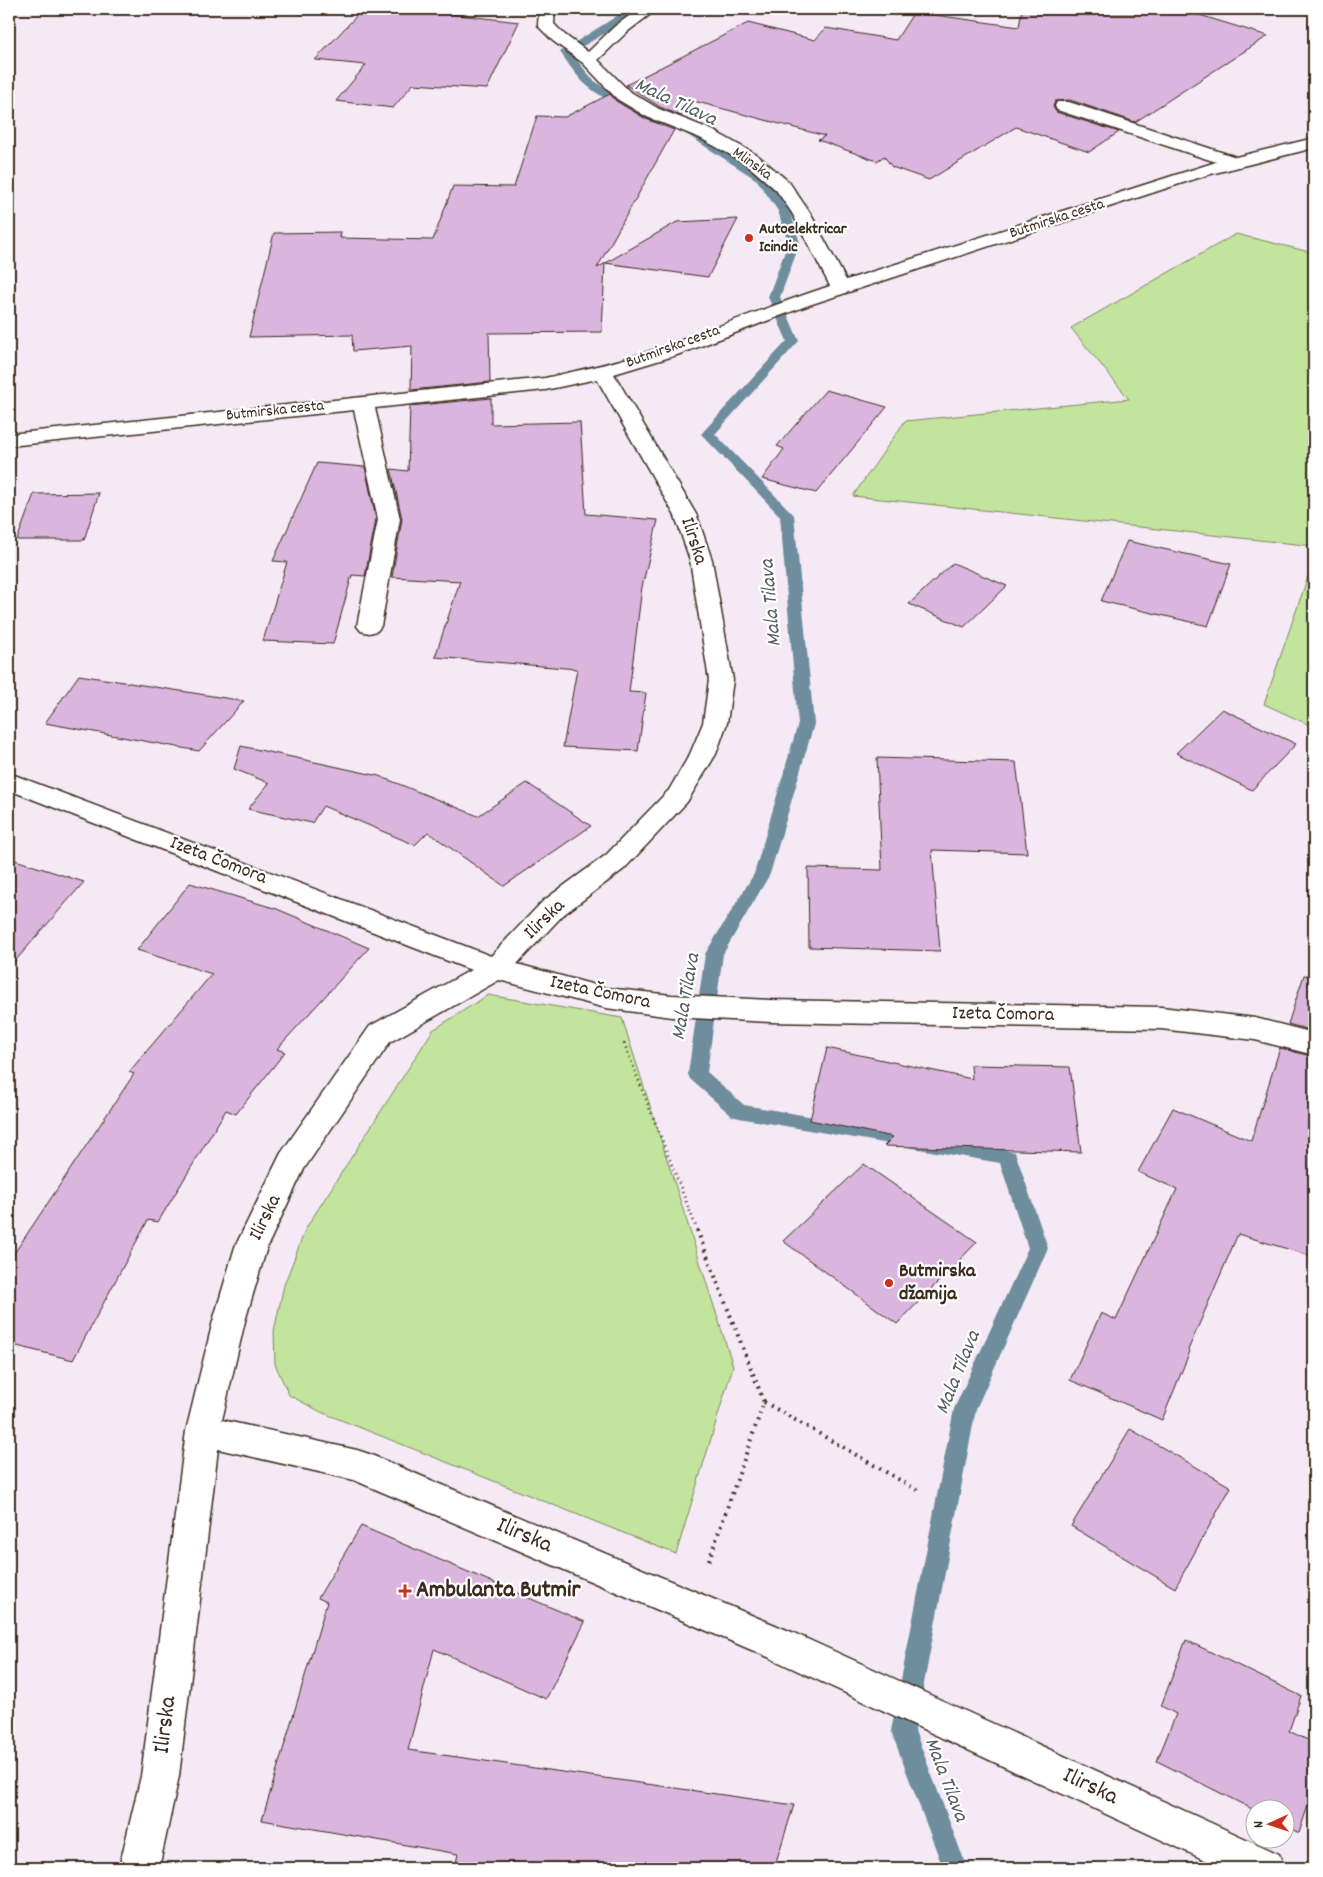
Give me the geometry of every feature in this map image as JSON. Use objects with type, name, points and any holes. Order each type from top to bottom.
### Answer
[{"type":"street","name":"Mlinska","points":[[547,9],[546,25],[559,38],[583,55],[623,95],[653,113],[706,134],[751,159],[783,186],[801,212],[841,288]]},
{"type":"street","points":[[583,55],[649,9]]},
{"type":"street","points":[[1063,106],[1233,162]]},
{"type":"street","name":"Butmirska cesta","points":[[9,440],[545,384],[603,372],[669,352],[750,318],[841,288],[1233,162],[1314,143]]},
{"type":"street","name":"Ilirska","points":[[139,1868],[160,1776],[204,1431],[229,1321],[251,1247],[292,1162],[380,1034],[496,969],[553,908],[615,862],[678,796],[703,754],[715,723],[721,680],[701,560],[686,516],[603,372]]},
{"type":"street","points":[[363,402],[389,519],[369,626]]},
{"type":"street","name":"Izeta Čomora","points":[[9,781],[496,969],[606,998],[672,1006],[770,1011],[1161,1018],[1254,1029],[1314,1044]]},
{"type":"street","name":"Ilirska","points":[[204,1431],[357,1465],[781,1645],[1265,1868]]},
{"type":"path","points":[[606,998],[764,1402],[919,1491]]},
{"type":"path","points":[[693,1608],[764,1402]]},
{"type":"green space","points":[[1236,234],[1314,253],[1314,546],[853,496],[905,421],[1129,399],[1071,328]]},
{"type":"green space","points":[[1314,559],[1314,727],[1264,704]]},
{"type":"green space","points":[[488,995],[622,1018],[733,1366],[676,1554],[321,1412],[289,1395],[275,1364],[274,1331],[284,1285],[306,1228],[433,1030]]},
{"type":"building","points":[[363,9],[408,9],[519,22],[487,89],[413,84],[393,108],[336,101],[366,65],[315,60]]},
{"type":"building","points":[[1022,9],[1180,9],[1268,36],[1135,122],[1070,100],[1055,101],[1053,107],[1056,112],[1119,132],[1089,152],[1016,127],[929,180],[892,167],[884,156],[877,161],[818,140],[825,136],[690,100],[681,116],[660,107],[626,85],[748,23],[815,40],[826,28],[896,40],[914,12],[1019,27]]},
{"type":"building","points":[[610,94],[616,101],[646,119],[674,130],[597,268],[605,263],[602,332],[489,333],[490,382],[411,390],[412,346],[353,351],[352,335],[249,337],[274,233],[341,232],[340,238],[433,240],[453,186],[514,187],[537,116],[565,117]]},
{"type":"building","points":[[738,219],[708,277],[606,263],[677,222]]},
{"type":"building","points":[[826,390],[887,407],[816,493],[762,479],[784,449],[777,446]]},
{"type":"building","points":[[491,398],[491,424],[580,422],[586,514],[658,520],[642,587],[629,692],[646,693],[638,751],[563,747],[577,669],[435,657],[460,581],[392,577],[402,519],[391,469],[408,471],[410,406]]},
{"type":"building","points":[[317,463],[365,467],[376,519],[365,576],[352,575],[333,644],[263,641],[287,562],[273,561]]},
{"type":"building","points":[[99,493],[84,540],[17,540],[34,494]]},
{"type":"building","points":[[1127,541],[1231,564],[1208,626],[1101,601]]},
{"type":"building","points":[[953,563],[1007,586],[964,627],[909,604]]},
{"type":"building","points":[[79,675],[244,701],[199,751],[45,723]]},
{"type":"building","points":[[1222,709],[1296,744],[1252,790],[1176,753]]},
{"type":"building","points":[[241,746],[379,776],[478,816],[527,783],[591,826],[504,886],[428,832],[415,845],[323,806],[312,823],[248,809],[269,783],[234,769]]},
{"type":"building","points":[[877,758],[1016,762],[1027,853],[932,850],[940,951],[809,947],[808,868],[882,870]]},
{"type":"building","points":[[9,858],[84,882],[9,968]]},
{"type":"building","points":[[190,883],[277,909],[369,948],[277,1049],[285,1052],[236,1114],[226,1110],[158,1222],[148,1220],[73,1360],[9,1344],[9,1261],[134,1074],[129,1072],[212,974],[137,950]]},
{"type":"building","points":[[1304,975],[1314,976],[1314,1031],[1288,1024]]},
{"type":"building","points":[[827,1048],[972,1079],[971,1065],[1070,1067],[1081,1152],[884,1146],[893,1137],[810,1120]]},
{"type":"building","points":[[1280,1048],[1314,1057],[1314,1257],[1238,1234],[1188,1350],[1190,1351],[1162,1420],[1070,1380],[1101,1313],[1116,1320],[1177,1189],[1138,1172],[1173,1108],[1251,1141]]},
{"type":"building","name":"Butmirska džamija","points":[[864,1164],[977,1242],[897,1324],[783,1241]]},
{"type":"building","points":[[1130,1429],[1231,1487],[1175,1588],[1071,1526]]},
{"type":"building","points":[[361,1526],[585,1622],[546,1699],[434,1649],[408,1750],[794,1805],[774,1868],[455,1868],[458,1854],[262,1820],[327,1602],[318,1598]]},
{"type":"building","points":[[1186,1640],[1301,1696],[1289,1731],[1314,1743],[1314,1787],[1299,1833],[1296,1831],[1296,1800],[1246,1800],[1246,1806],[1157,1761],[1176,1714],[1161,1706]]},
{"type":"waterway","name":"Mala Tilava","points":[[634,9],[612,25],[565,52],[589,82],[630,109],[661,121]]},
{"type":"waterway","name":"Mala Tilava","points":[[688,132],[700,137],[761,178],[784,211],[794,243],[774,297],[793,341],[708,434],[787,515],[806,724],[762,874],[714,954],[697,1074],[739,1111],[1008,1157],[1038,1248],[965,1409],[903,1731],[955,1868]]},
{"type":"place","name":"Autoelektricar Icindic","points":[[749,238]]},
{"type":"place","name":"Butmirska džamija","points":[[889,1283]]},
{"type":"place","name":"Ambulanta Butmir","points":[[405,1591]]}]
